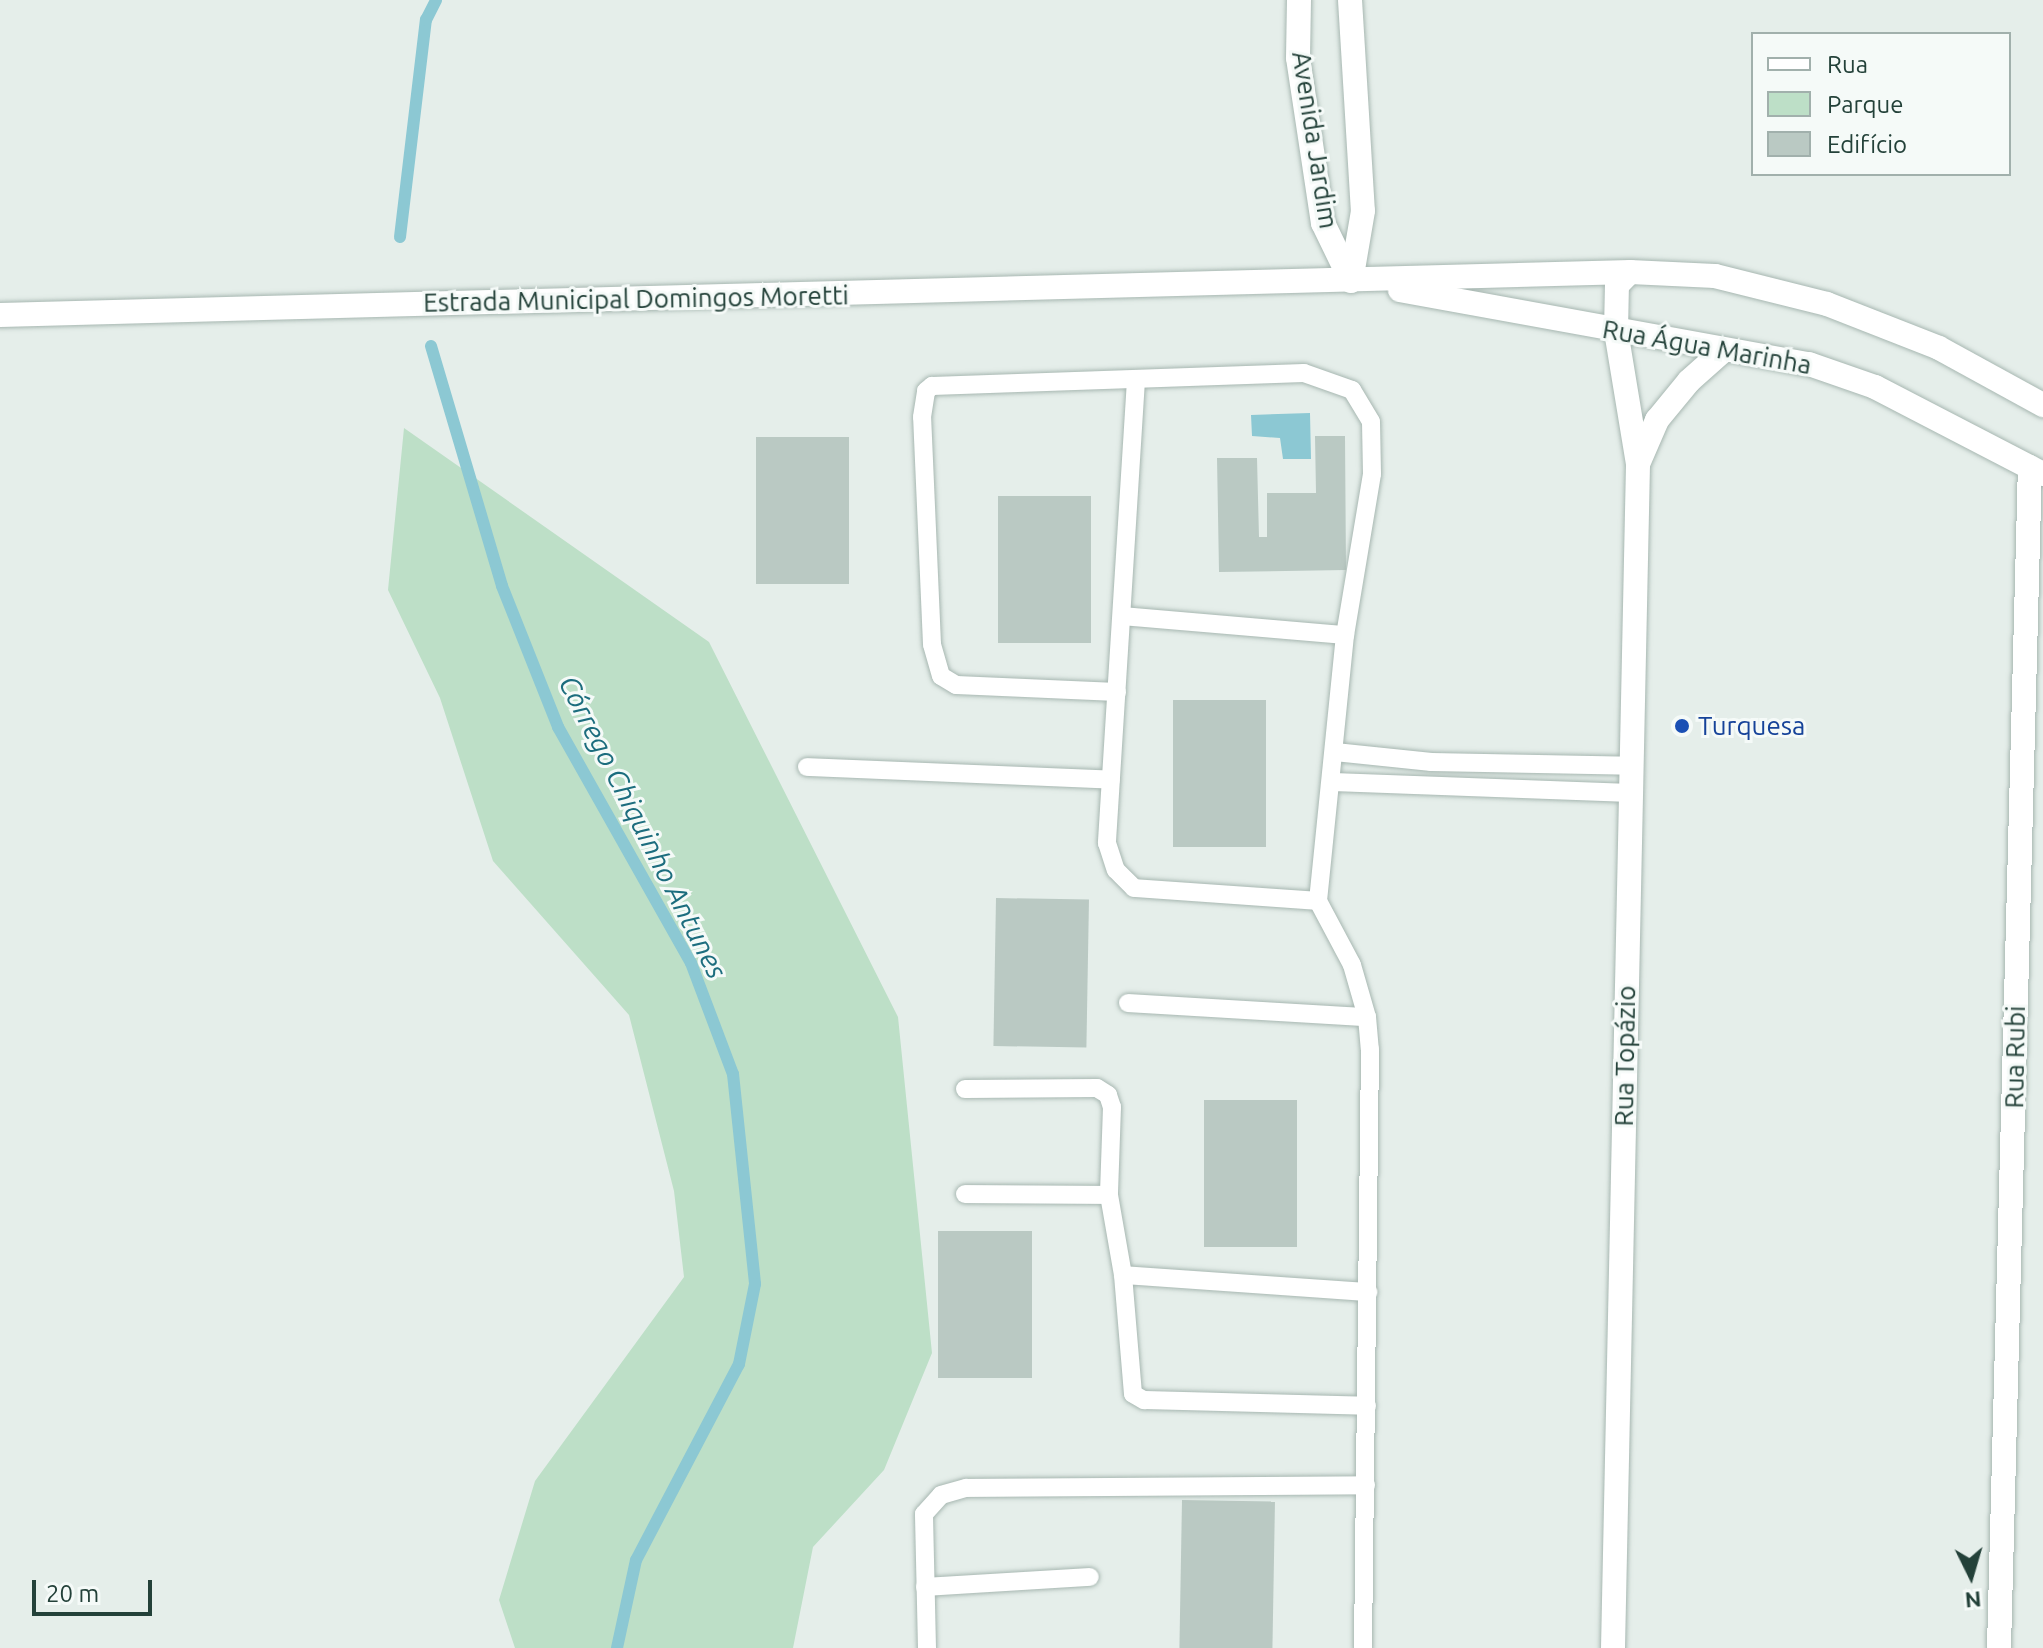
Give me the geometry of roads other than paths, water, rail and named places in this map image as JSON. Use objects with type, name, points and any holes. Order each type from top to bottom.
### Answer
[{"type":"street","name":"Avenida Jardim","points":[[1299,0],[1298,58],[1323,223],[1351,281]]},
{"type":"street","name":"Avenida Jardim","points":[[1350,0],[1363,211],[1351,281]]},
{"type":"street","points":[[1630,272],[1617,285],[1616,331],[1638,464]]},
{"type":"street","points":[[1351,281],[1630,272],[1715,276],[1827,304],[1939,348],[2043,405]]},
{"type":"street","name":"Estrada Municipal Domingos Moretti","points":[[0,315],[1351,281]]},
{"type":"street","name":"Rua Água Marinha","points":[[1351,281],[1809,364],[1875,387],[2036,470]]},
{"type":"street","points":[[1638,464],[1657,420],[1724,350]]},
{"type":"street","name":"Rua Topázio","points":[[1613,1648],[1638,464]]},
{"type":"street","name":"Rua Rubi","points":[[1999,1648],[2036,470]]},
{"type":"lane","points":[[1117,692],[956,685],[941,676],[932,644],[923,401],[932,386],[1304,373],[1352,390],[1371,422],[1372,474],[1345,635],[1333,782],[1318,901],[1352,965],[1367,1017],[1368,1292],[1363,1648]]},
{"type":"lane","points":[[1136,380],[1107,843],[1116,870],[1134,888],[1318,901]]},
{"type":"lane","points":[[1122,616],[1345,635]]},
{"type":"lane","points":[[1335,752],[1431,762],[1631,766]]},
{"type":"lane","points":[[807,767],[1111,780]]},
{"type":"lane","points":[[1333,782],[1631,793]]},
{"type":"lane","points":[[1128,1003],[1367,1017]]},
{"type":"lane","points":[[965,1089],[1097,1088],[1108,1095],[1112,1107],[1109,1195],[1123,1275],[1128,1384],[1144,1400],[1367,1406]]},
{"type":"lane","points":[[965,1194],[1109,1195]]},
{"type":"lane","points":[[1123,1275],[1368,1292]]},
{"type":"lane","points":[[927,1648],[924,1514],[941,1495],[966,1488],[1366,1485]]},
{"type":"lane","points":[[925,1587],[1090,1577]]},
{"type":"water","points":[[1310,413],[1311,459],[1283,459],[1280,438],[1252,436],[1251,415]]},
{"type":"waterway","name":"Córrego Chiquinho Antunes","points":[[400,237],[426,20],[436,0]]},
{"type":"waterway","name":"Córrego Chiquinho Antunes","points":[[431,346],[502,586],[558,727],[691,963],[733,1074],[755,1284],[739,1364],[636,1560],[617,1648]]},
{"type":"place","name":"Turquesa","points":[[1682,726]]}]
